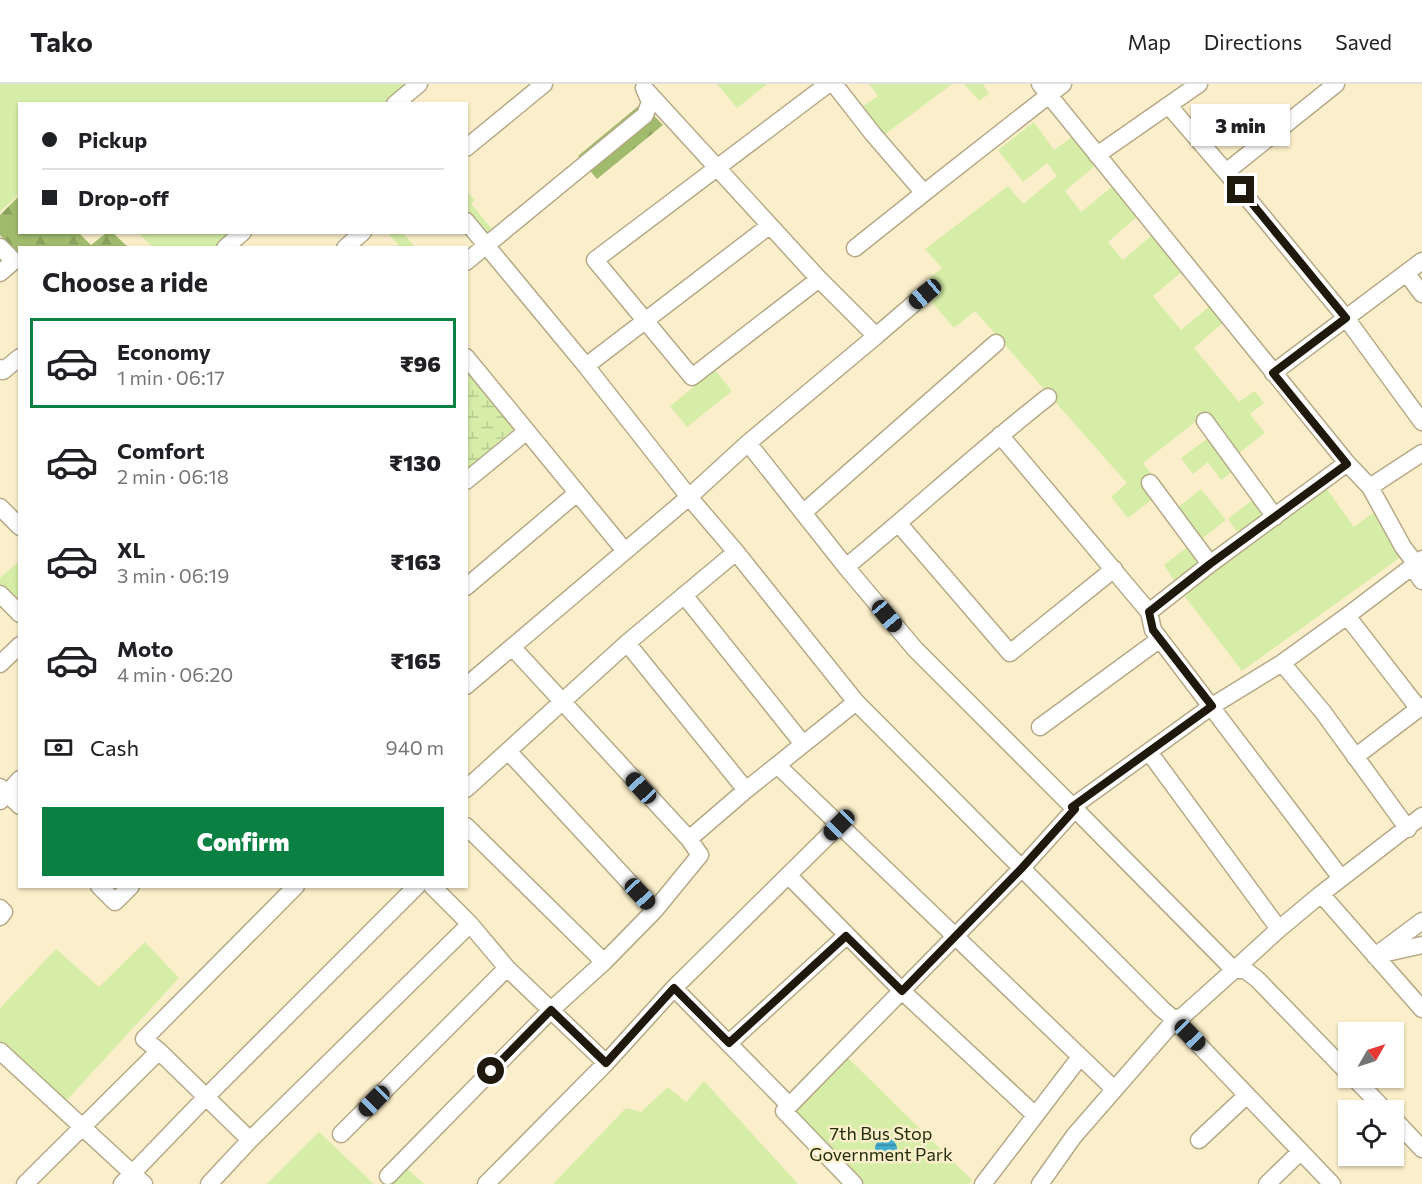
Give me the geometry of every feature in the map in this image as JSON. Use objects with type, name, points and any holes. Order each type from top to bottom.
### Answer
[{"type":"street","points":[[397,102],[419,84]]},
{"type":"street","points":[[468,146],[544,84]]},
{"type":"street","points":[[819,279],[692,377],[595,260],[828,84]]},
{"type":"street","points":[[834,84],[924,193]]},
{"type":"street","points":[[855,248],[924,193],[1044,90],[1063,84]]},
{"type":"street","points":[[1097,156],[1199,84]]},
{"type":"street","points":[[1226,172],[1336,84]]},
{"type":"street","points":[[643,86],[819,279],[876,336]]},
{"type":"street","points":[[468,260],[645,115],[650,102],[643,86]]},
{"type":"street","points":[[854,1184],[784,1111],[789,1105],[1022,867],[1074,808],[1212,706],[1282,663],[1418,568],[1403,547],[1370,487],[1347,464],[1044,90]]},
{"type":"street","points":[[1169,106],[1346,318],[1422,422]]},
{"type":"street","points":[[468,216],[856,702],[1175,1020],[1332,1184]]},
{"type":"street","points":[[468,223],[490,244]]},
{"type":"street","points":[[588,365],[770,226]]},
{"type":"street","points":[[227,246],[241,234]]},
{"type":"street","points":[[234,246],[248,234]]},
{"type":"street","points":[[347,246],[361,234]]},
{"type":"street","points":[[0,247],[14,261],[0,273]]},
{"type":"street","points":[[1273,373],[1422,261]]},
{"type":"street","points":[[1407,274],[1422,294]]},
{"type":"street","points":[[468,684],[925,294]]},
{"type":"street","points":[[804,512],[996,343]]},
{"type":"street","points":[[0,368],[3,371],[18,359]]},
{"type":"street","points":[[468,362],[625,551]]},
{"type":"street","points":[[846,567],[899,524],[1000,435],[1048,397]]},
{"type":"street","points":[[1205,421],[1275,517]]},
{"type":"street","points":[[468,479],[527,431]]},
{"type":"street","points":[[1000,435],[1149,612],[1153,630],[1341,878]]},
{"type":"street","points":[[748,443],[846,567],[915,649],[1234,970],[1245,970],[1257,979],[1338,1063]]},
{"type":"street","points":[[1370,487],[1422,453]]},
{"type":"street","points":[[1149,612],[1210,564],[1347,464]]},
{"type":"street","points":[[1150,483],[1210,564]]},
{"type":"street","points":[[468,585],[577,493]]},
{"type":"street","points":[[692,495],[860,697],[1022,867]]},
{"type":"street","points":[[0,507],[18,525]]},
{"type":"street","points":[[899,524],[1010,653],[1114,569]]},
{"type":"street","points":[[468,787],[627,643],[736,552]]},
{"type":"street","points":[[0,594],[18,612]]},
{"type":"street","points":[[684,596],[803,744]]},
{"type":"street","points":[[1347,616],[1420,708],[1355,757]]},
{"type":"street","points":[[1040,727],[1160,639]]},
{"type":"street","points":[[627,643],[746,790]]},
{"type":"street","points":[[0,664],[18,647]]},
{"type":"street","points":[[388,1176],[551,1010],[604,962],[655,910],[700,855],[689,839],[513,648]]},
{"type":"street","points":[[1282,663],[1408,829]]},
{"type":"street","points":[[689,839],[856,702]]},
{"type":"street","points":[[508,751],[655,910]]},
{"type":"street","points":[[1149,752],[1279,929]]},
{"type":"street","points":[[777,765],[1114,1089]]},
{"type":"street","points":[[18,781],[2,794],[18,805]]},
{"type":"street","points":[[1040,1184],[1074,1136],[1175,1020],[1184,1015],[1321,894],[1422,816]]},
{"type":"street","points":[[486,1184],[606,1063],[674,988],[839,825]]},
{"type":"street","points":[[468,832],[604,962]]},
{"type":"street","points":[[788,875],[902,991],[1034,1114]]},
{"type":"street","points":[[101,888],[115,902],[129,888]]},
{"type":"street","points":[[250,1140],[144,1039],[294,888]]},
{"type":"street","points":[[0,1051],[83,1127],[133,1180],[206,1096],[415,888]]},
{"type":"street","points":[[434,888],[470,924],[507,968],[606,1063]]},
{"type":"street","points":[[1321,894],[1422,1008]]},
{"type":"street","points":[[0,908],[4,912],[0,917]]},
{"type":"street","points":[[1375,956],[1422,921]]},
{"type":"street","points":[[209,1184],[250,1140],[470,924]]},
{"type":"street","points":[[729,1043],[846,936]]},
{"type":"street","points":[[1375,956],[1422,945]]},
{"type":"street","points":[[341,1134],[507,968]]},
{"type":"street","points":[[674,988],[789,1105]]},
{"type":"street","points":[[25,1184],[159,1051]]},
{"type":"street","points":[[983,1184],[1080,1056]]},
{"type":"street","points":[[1364,1088],[1375,1100]]},
{"type":"street","points":[[1199,1140],[1247,1095]]},
{"type":"street","points":[[1404,1130],[1422,1149]]},
{"type":"street","points":[[1267,1184],[1301,1151]]},
{"type":"green space","points":[[0,84],[411,84],[389,102],[18,102],[18,195],[0,212]]},
{"type":"green space","points":[[717,84],[767,84],[737,108]]},
{"type":"green space","points":[[869,84],[952,84],[880,138],[859,109],[878,96]]},
{"type":"green space","points":[[964,84],[983,84],[989,94],[979,101]]},
{"type":"green space","points":[[642,103],[663,125],[597,179],[578,156]]},
{"type":"green space","points":[[1034,122],[1054,150],[1073,136],[1096,165],[1065,191],[1081,212],[1113,186],[1137,217],[1108,242],[1123,260],[1153,234],[1183,271],[1153,296],[1181,330],[1211,305],[1225,321],[1194,348],[1239,402],[1255,391],[1264,403],[1250,414],[1265,433],[1239,453],[1280,509],[1241,537],[1228,519],[1254,499],[1234,470],[1221,480],[1208,462],[1193,474],[1181,458],[1208,438],[1195,422],[1143,463],[1177,508],[1201,489],[1226,520],[1199,541],[1211,559],[1177,585],[1164,565],[1190,545],[1154,498],[1128,518],[1111,497],[1127,483],[975,311],[954,328],[919,287],[942,268],[925,249],[1008,186],[1023,204],[1057,176],[1047,163],[1023,182],[998,150]]},
{"type":"green space","points":[[468,193],[475,200],[471,204],[494,231],[486,239],[468,217]]},
{"type":"green space","points":[[18,197],[18,234],[80,234],[91,245],[105,234],[114,234],[127,246],[18,246],[18,255],[0,235],[0,215]]},
{"type":"green space","points":[[139,234],[232,234],[217,246],[152,246]]},
{"type":"green space","points":[[389,234],[404,234],[414,246],[399,246]]},
{"type":"green space","points":[[715,370],[732,391],[687,427],[670,406]]},
{"type":"green space","points":[[470,374],[515,428],[468,468],[468,376]]},
{"type":"green space","points":[[1327,489],[1354,527],[1374,512],[1405,554],[1242,671],[1183,594]]},
{"type":"green space","points":[[18,562],[18,608],[0,589],[0,578]]},
{"type":"green space","points":[[145,942],[179,978],[64,1103],[0,1044],[0,1008],[56,949],[99,987]]},
{"type":"green space","name":"7th Bus Stop Government Park","points":[[846,1056],[972,1180],[969,1184],[864,1184],[793,1109]]},
{"type":"green space","points":[[704,1081],[798,1184],[553,1184],[626,1108],[641,1112],[668,1087],[686,1102]]},
{"type":"green space","points":[[319,1132],[374,1184],[267,1184]]},
{"type":"green space","points":[[406,1168],[424,1184],[387,1184]]},
{"type":"water","points":[[886,1138],[894,1141],[897,1149],[894,1157],[886,1160],[878,1157],[875,1149],[878,1141]]},
{"type":"route","points":[[491,1071],[551,1010],[606,1063],[674,988],[729,1043],[846,936],[902,991],[1021,869],[1075,809],[1072,807],[1212,706],[1153,630],[1149,612],[1210,564],[1347,464],[1273,373],[1346,318],[1241,190]]}]
